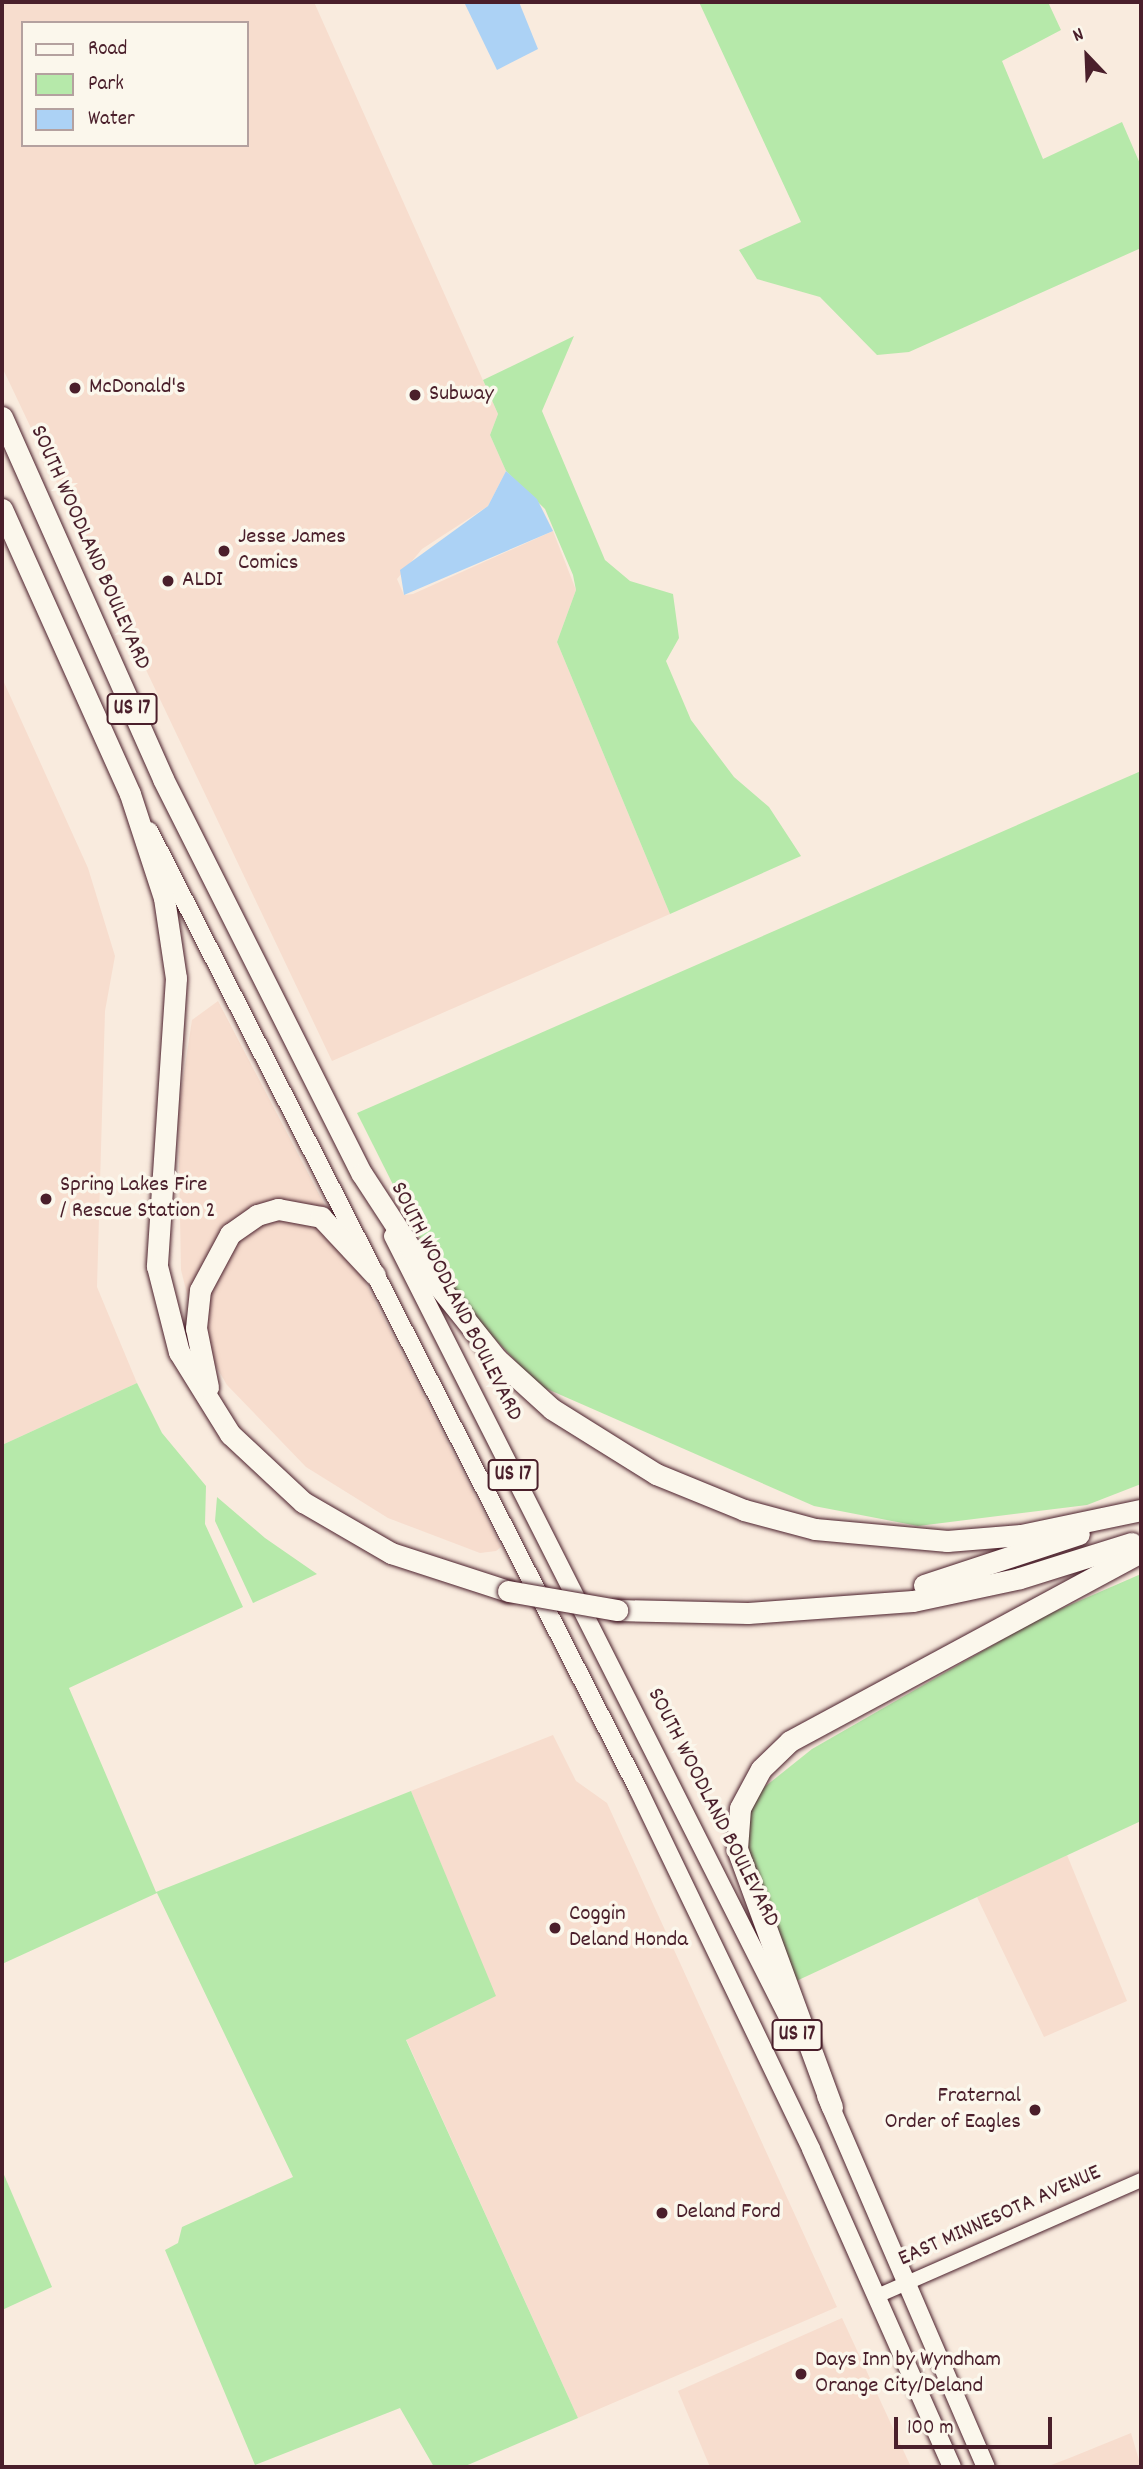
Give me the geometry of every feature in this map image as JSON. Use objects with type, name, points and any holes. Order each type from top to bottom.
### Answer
[{"type":"highway","name":"SOUTH WOODLAND BOULEVARD","points":[[2,417],[163,779],[362,1174]]},
{"type":"highway","name":"US 17","points":[[2,509],[130,793]]},
{"type":"highway","points":[[130,793],[164,898],[176,978],[157,1266],[179,1352],[230,1434],[274,1479],[352,1533],[425,1567],[508,1591],[617,1610],[805,1609],[962,1592],[1141,1540]]},
{"type":"highway","points":[[362,1174],[420,1263],[497,1359],[552,1409],[690,1490],[815,1529],[934,1541],[1021,1535],[1141,1510]]},
{"type":"highway","points":[[230,1434],[200,1363],[196,1328],[200,1290],[230,1234],[257,1215],[300,1210],[338,1229],[375,1275]]},
{"type":"highway","points":[[805,1609],[953,1579],[1141,1510]]},
{"type":"highway","points":[[832,2108],[737,1849],[740,1808],[761,1769],[790,1741],[1141,1552]]},
{"type":"main road","name":"US 17","points":[[130,793],[644,1801],[877,2296],[952,2467]]},
{"type":"main road","name":"SOUTH WOODLAND BOULEVARD","points":[[362,1174],[832,2108],[907,2282]]},
{"type":"main road","name":"US 17","points":[[907,2282],[986,2467]]},
{"type":"street","name":"EAST MINNESOTA AVENUE","points":[[877,2296],[1141,2180]]},
{"type":"shaded area","points":[[2,2],[314,2],[498,414],[490,435],[506,471],[488,506],[422,549],[397,579],[404,595],[413,594],[553,531],[576,590],[557,642],[670,914],[332,1061],[2,367]]},
{"type":"shaded area","points":[[2,678],[88,868],[115,956],[105,1011],[97,1287],[137,1383],[2,1445]]},
{"type":"shaded area","points":[[218,1001],[332,1219],[254,1210],[192,1314],[181,1270],[178,1112],[192,1020]]},
{"type":"shaded area","points":[[300,1216],[347,1247],[501,1547],[496,1551],[480,1553],[388,1518],[306,1467],[227,1385],[203,1344],[206,1292],[234,1238],[259,1221]]},
{"type":"shaded area","points":[[553,1735],[576,1781],[607,1803],[837,2307],[578,2418],[406,2039],[495,1996],[411,1791]]},
{"type":"shaded area","points":[[1067,1855],[1127,2001],[1044,2037],[977,1897]]},
{"type":"shaded area","points":[[842,2318],[911,2467],[710,2467],[678,2391]]},
{"type":"shaded area","points":[[1131,2433],[1141,2467],[1046,2467],[1072,2457]]},
{"type":"green space","points":[[699,2],[1048,2],[1061,30],[1002,61],[1043,159],[1122,122],[1141,166],[1141,248],[909,352],[877,355],[820,297],[757,279],[739,250],[801,222]]},
{"type":"green space","points":[[574,336],[542,411],[605,560],[630,581],[673,594],[679,638],[666,661],[691,720],[734,777],[769,807],[801,856],[670,914],[557,642],[576,590],[573,575],[545,509],[506,471],[490,435],[498,414],[483,380]]},
{"type":"green space","points":[[1141,771],[1141,1484],[1087,1505],[918,1526],[814,1506],[538,1385],[442,1282],[357,1113]]},
{"type":"green space","points":[[137,1383],[162,1433],[206,1486],[205,1524],[243,1607],[69,1688],[156,1892],[411,1791],[496,1996],[406,2040],[578,2418],[463,2467],[434,2467],[400,2408],[255,2465],[165,2250],[178,2243],[182,2227],[293,2177],[157,1893],[2,1964],[2,1445]]},
{"type":"green space","points":[[217,1497],[265,1538],[317,1574],[253,1603],[215,1521]]},
{"type":"green space","points":[[1141,1574],[1141,1821],[792,1983],[742,1849],[752,1797],[812,1749],[1042,1617]]},
{"type":"green space","points":[[2,2170],[52,2287],[2,2310]]},
{"type":"water","points":[[464,2],[519,2],[538,49],[497,70]]},
{"type":"water","points":[[506,471],[537,499],[553,531],[404,595],[400,570],[488,506]]},
{"type":"place","name":"McDonald's","points":[[75,388]]},
{"type":"place","name":"Subway","points":[[415,395]]},
{"type":"place","name":"Jesse James Comics","points":[[224,551]]},
{"type":"place","name":"ALDI","points":[[168,581]]},
{"type":"place","name":"Spring Lakes Fire / Rescue Station 2","points":[[46,1199]]},
{"type":"place","name":"Coggin Deland Honda","points":[[555,1928]]},
{"type":"place","name":"Fraternal Order of Eagles","points":[[1035,2110]]},
{"type":"place","name":"Deland Ford","points":[[662,2213]]},
{"type":"place","name":"Days Inn by Wyndham Orange City/Deland","points":[[801,2374]]}]
